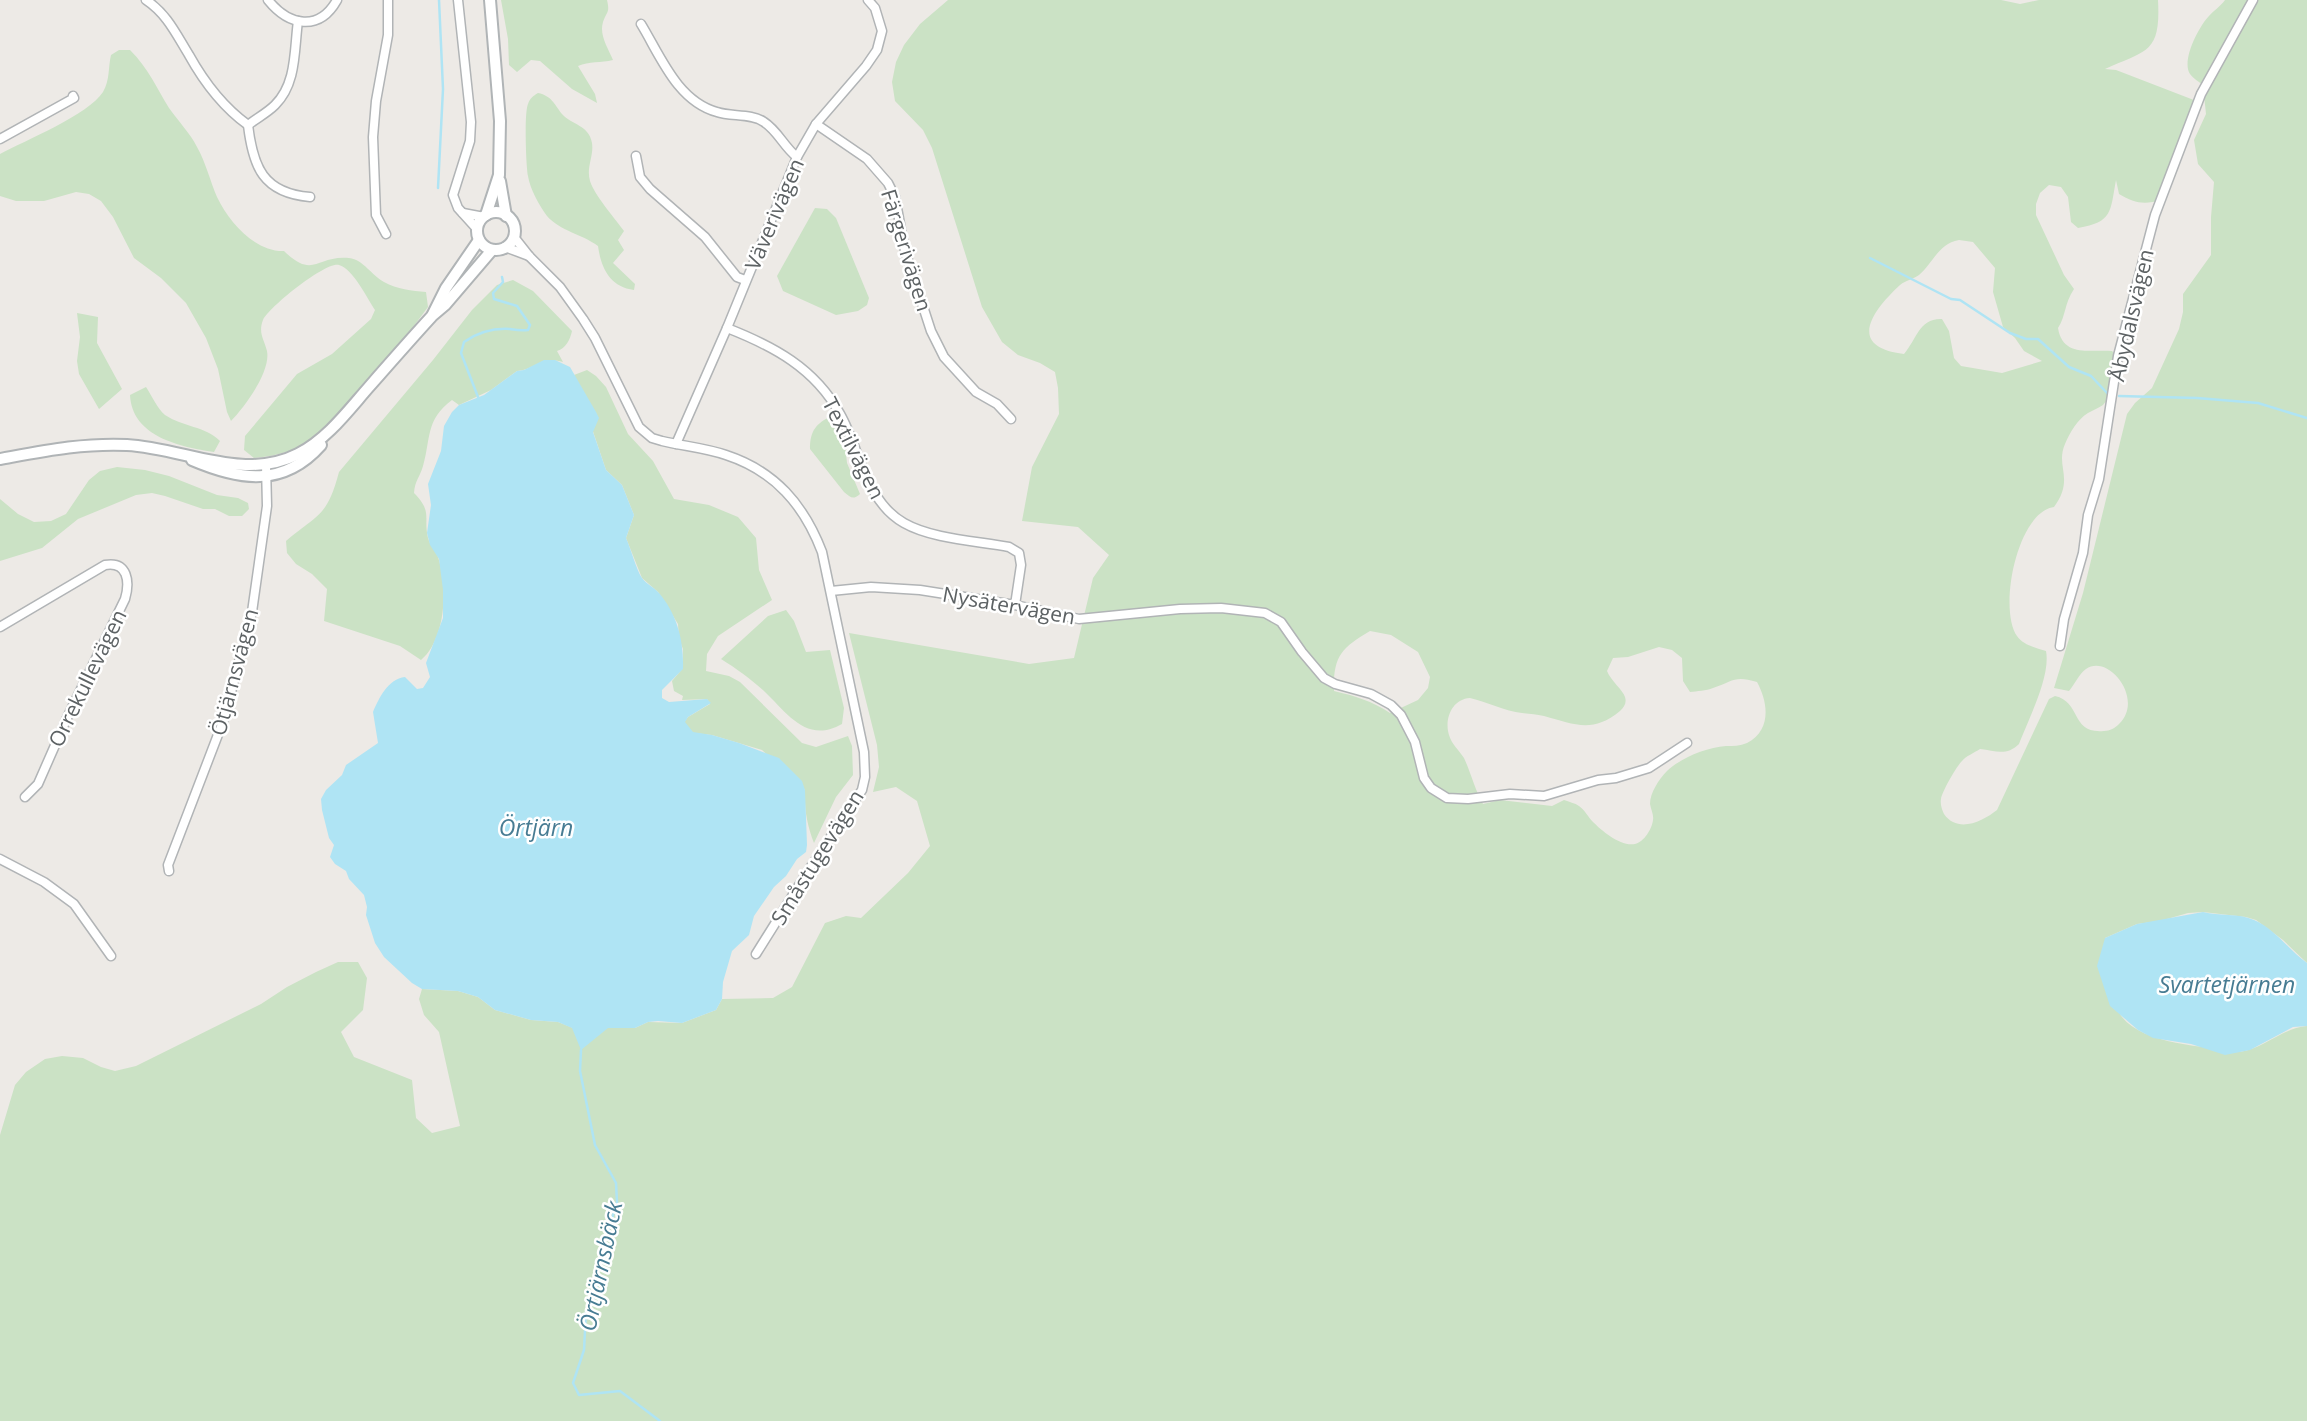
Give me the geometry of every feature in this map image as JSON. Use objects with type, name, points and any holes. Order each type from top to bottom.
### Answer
[{"type":"street","points":[[146,0],[171,24],[201,75],[220,99],[248,125],[251,153],[268,182],[284,192],[310,197]]},
{"type":"street","points":[[268,0],[286,18],[298,21],[321,18],[337,0]]},
{"type":"street","points":[[386,234],[376,215],[373,137],[376,101],[388,36],[388,0]]},
{"type":"street","points":[[458,0],[471,122],[470,141],[453,195],[455,205],[463,212],[484,246],[492,250]]},
{"type":"street","points":[[490,0],[500,121],[499,175],[506,216],[513,225],[514,237],[528,257],[560,287],[583,318],[639,427],[652,438],[723,454],[758,469],[774,480],[813,527],[831,591]]},
{"type":"street","name":"Väverivägen","points":[[676,444],[797,157],[816,124],[877,50],[882,31],[875,8],[868,0]]},
{"type":"street","name":"Åbydalsvägen","points":[[2060,646],[2064,619],[2083,553],[2088,515],[2099,478],[2118,356],[2155,215],[2201,94],[2253,0]]},
{"type":"street","points":[[248,125],[275,106],[287,90],[293,70],[298,21]]},
{"type":"street","points":[[641,24],[667,70],[693,98],[714,112],[761,120],[797,157]]},
{"type":"street","points":[[0,139],[75,98],[73,96]]},
{"type":"street","name":"Färgerivägen","points":[[816,124],[867,159],[888,183],[895,197],[905,251],[932,331],[944,357],[976,392],[997,404],[1011,419]]},
{"type":"street","points":[[636,156],[640,177],[705,237],[737,277],[745,280]]},
{"type":"street","points":[[432,316],[478,235],[499,175]]},
{"type":"street","points":[[463,212],[506,216]]},
{"type":"street","points":[[0,459],[61,447],[129,446],[167,451],[225,474],[240,476],[289,468],[318,449],[333,428],[492,250],[505,247],[514,237]]},
{"type":"street","points":[[505,247],[528,257]]},
{"type":"street","name":"Textilvägen","points":[[727,328],[784,355],[823,388],[841,415],[876,495],[903,523],[927,532],[1009,547],[1019,553],[1021,565],[1015,605]]},
{"type":"street","name":"Ötjärnsvägen","points":[[169,871],[168,865],[224,719],[252,612],[267,506],[267,470]]},
{"type":"street","name":"Orrekullevägen","points":[[0,627],[105,565],[121,566],[126,573],[129,587],[125,599],[38,784],[25,797]]},
{"type":"street","name":"Nysätervägen","points":[[831,591],[896,587],[1015,605],[1079,620],[1207,608],[1253,611],[1274,616],[1324,678],[1335,684],[1371,694],[1391,705],[1401,715],[1415,742],[1424,778],[1431,788],[1447,798],[1468,799],[1510,794],[1544,796],[1649,768],[1687,743]]},
{"type":"street","name":"Småstugevägen","points":[[756,954],[862,790],[866,777],[864,752],[831,591]]},
{"type":"street","points":[[0,859],[44,882],[74,904],[111,956]]},
{"type":"green space","points":[[501,0],[607,0],[608,10],[602,32],[613,60],[578,66],[595,94],[597,103],[572,89],[540,61],[531,60],[517,72],[509,65],[508,39]]},
{"type":"green space","points":[[948,0],[2001,0],[2020,4],[2039,0],[2158,0],[2157,31],[2148,48],[2105,69],[2116,70],[2199,102],[2161,200],[2144,203],[2130,199],[2119,194],[2116,180],[2108,214],[2098,222],[2078,228],[2071,222],[2068,197],[2061,187],[2049,185],[2040,193],[2036,204],[2036,215],[2064,275],[2074,289],[2058,328],[2061,338],[2071,348],[2112,351],[2119,358],[2107,400],[2081,419],[2065,444],[2062,459],[2064,480],[2060,497],[2054,507],[2041,513],[2030,525],[2021,543],[2011,585],[2012,623],[2017,636],[2023,642],[2046,651],[2045,673],[2019,744],[2006,751],[1980,749],[1964,759],[1944,791],[1941,803],[1944,814],[1956,823],[1970,824],[1997,810],[2049,699],[2055,696],[2063,699],[2081,723],[2093,731],[2112,729],[2126,714],[2126,691],[2113,673],[2104,667],[2086,669],[2069,691],[2054,688],[2083,593],[2127,414],[2152,388],[2179,329],[2183,294],[2211,255],[2214,182],[2198,164],[2194,140],[2206,114],[2203,85],[2191,75],[2188,68],[2189,53],[2205,21],[2225,0],[2307,0],[2307,963],[2283,940],[2256,920],[2246,917],[2188,913],[2137,924],[2105,938],[2119,1012],[2132,1026],[2145,1033],[2176,1043],[2239,1052],[2257,1047],[2289,1030],[2307,1026],[2307,1421],[0,1421],[0,1135],[15,1085],[26,1072],[45,1059],[62,1056],[83,1058],[115,1071],[136,1066],[261,1004],[316,972],[338,962],[358,962],[367,978],[363,1010],[341,1032],[354,1057],[412,1080],[416,1118],[432,1133],[460,1126],[439,1032],[424,1015],[419,999],[422,989],[458,991],[478,997],[495,1010],[531,1020],[558,1022],[573,1028],[635,1028],[648,1022],[682,1023],[716,1010],[722,999],[773,998],[792,987],[825,923],[846,916],[861,918],[908,873],[930,846],[917,801],[896,787],[873,792],[879,767],[877,745],[849,633],[1029,664],[1074,658],[1093,578],[1109,555],[1078,527],[1022,521],[1032,467],[1059,414],[1055,372],[1018,355],[1002,342],[982,307],[932,148],[923,130],[895,101],[892,82],[896,62],[904,45],[920,24]],"holes":[[[1959,240],[1973,242],[1995,268],[1993,292],[2003,327],[2024,351],[2042,361],[2002,373],[1961,366],[1954,358],[1949,331],[1942,319],[1923,326],[1904,354],[1875,344],[1870,336],[1870,327],[1881,306],[1900,285],[1919,275],[1941,249]],[[1370,631],[1391,635],[1418,652],[1430,677],[1428,688],[1418,700],[1390,713],[1363,699],[1334,691],[1337,662],[1352,643]],[[1659,647],[1672,650],[1682,658],[1683,681],[1690,692],[1710,689],[1739,679],[1757,682],[1764,698],[1766,715],[1761,731],[1747,743],[1702,751],[1687,757],[1667,771],[1652,795],[1651,827],[1644,838],[1635,844],[1612,838],[1576,804],[1564,800],[1552,806],[1500,800],[1483,804],[1464,758],[1449,735],[1449,717],[1454,706],[1470,698],[1509,710],[1574,724],[1601,723],[1625,705],[1624,694],[1607,671],[1613,658],[1628,657]]]},
{"type":"green space","points":[[119,50],[130,50],[147,71],[194,142],[222,207],[244,234],[263,246],[284,251],[302,264],[315,264],[338,258],[354,259],[389,284],[426,292],[428,307],[396,350],[318,436],[295,449],[254,458],[244,450],[245,436],[297,374],[332,354],[371,319],[375,310],[349,272],[339,265],[322,270],[298,286],[267,314],[261,329],[267,351],[265,368],[250,398],[231,421],[218,369],[206,338],[186,303],[161,278],[134,258],[113,217],[101,201],[89,194],[76,192],[44,201],[16,201],[0,196],[0,154],[71,118],[95,101],[107,83],[111,55]]},
{"type":"green space","points":[[538,93],[550,98],[566,118],[584,129],[590,137],[592,148],[589,171],[592,187],[624,231],[618,240],[624,250],[613,263],[635,284],[634,290],[613,281],[604,269],[598,246],[552,221],[535,197],[528,176],[526,128],[528,104]]},
{"type":"green space","points":[[815,208],[827,209],[836,218],[869,298],[867,305],[858,311],[836,315],[783,291],[777,276]]},
{"type":"green space","points":[[513,280],[533,291],[572,331],[567,343],[557,351],[563,362],[549,361],[517,371],[491,390],[459,405],[452,400],[443,407],[433,423],[414,493],[424,505],[428,538],[441,569],[444,597],[436,639],[421,660],[400,646],[324,621],[327,589],[312,574],[296,564],[287,553],[286,541],[326,506],[339,472],[472,310],[497,285]]},
{"type":"green space","points":[[77,313],[98,317],[97,343],[122,389],[99,409],[79,374],[77,361],[80,337]]},
{"type":"green space","points":[[587,370],[606,387],[628,434],[653,461],[674,499],[709,505],[738,517],[756,538],[759,570],[772,600],[718,636],[707,654],[706,671],[729,676],[740,682],[802,743],[816,747],[848,736],[852,746],[853,775],[836,797],[814,843],[806,816],[805,790],[762,750],[712,735],[693,733],[684,722],[710,704],[707,699],[682,700],[683,696],[674,691],[672,681],[683,668],[683,649],[678,624],[658,592],[642,578],[626,538],[634,515],[622,485],[606,470],[574,375]]},
{"type":"green space","points":[[146,387],[165,415],[208,432],[220,441],[214,452],[173,443],[149,430],[139,421],[130,395]]},
{"type":"green space","points":[[832,416],[844,435],[847,463],[860,494],[854,498],[844,492],[810,449],[815,428]]},
{"type":"green space","points":[[117,467],[169,476],[217,495],[238,498],[248,503],[249,509],[242,516],[229,516],[215,509],[203,509],[152,493],[136,495],[78,519],[42,548],[0,561],[0,499],[18,514],[34,522],[51,521],[66,514],[89,480],[100,471]]},
{"type":"green space","points":[[786,610],[794,621],[806,652],[830,650],[844,708],[842,724],[818,731],[799,724],[765,692],[721,659],[768,616]]},
{"type":"water","name":"Örtjärn","points":[[544,360],[555,360],[570,367],[599,418],[593,432],[606,470],[622,485],[634,515],[626,538],[640,574],[665,601],[678,628],[683,669],[662,690],[662,698],[669,702],[707,699],[711,703],[688,717],[685,722],[693,732],[739,743],[779,758],[802,781],[805,790],[806,852],[774,887],[754,916],[749,935],[732,951],[723,982],[722,999],[716,1010],[682,1023],[658,1021],[635,1028],[608,1028],[581,1050],[572,1028],[558,1022],[531,1020],[495,1010],[478,997],[458,991],[422,989],[384,957],[375,943],[366,915],[364,895],[349,879],[346,871],[330,857],[334,845],[329,838],[321,799],[326,790],[342,775],[346,765],[378,743],[373,712],[389,685],[405,677],[417,689],[423,688],[430,677],[426,663],[443,618],[443,590],[439,559],[430,545],[427,533],[431,505],[428,484],[441,451],[444,426],[459,405],[484,395],[517,371]]},
{"type":"water","name":"Svartetjärnen","points":[[2203,912],[2254,920],[2269,929],[2307,963],[2307,1026],[2293,1027],[2250,1050],[2225,1055],[2191,1044],[2153,1038],[2138,1030],[2110,1006],[2097,966],[2105,938],[2137,924]]},
{"type":"waterway","points":[[438,188],[443,89],[439,0]]},
{"type":"waterway","points":[[1870,258],[1951,299],[1960,300],[2010,333],[2026,339],[2038,339],[2069,367],[2091,376],[2108,394]]},
{"type":"waterway","points":[[478,397],[461,353],[464,342],[486,332],[504,329],[528,330],[530,325],[517,306],[494,299],[493,293],[503,282],[502,277]]},
{"type":"waterway","points":[[2119,396],[2258,403],[2307,418]]},
{"type":"waterway","name":"Örtjärnsbäck","points":[[581,1050],[580,1071],[595,1145],[616,1183],[617,1202],[596,1271],[597,1293],[586,1312],[584,1350],[573,1383],[579,1395],[620,1391],[660,1421]]}]
